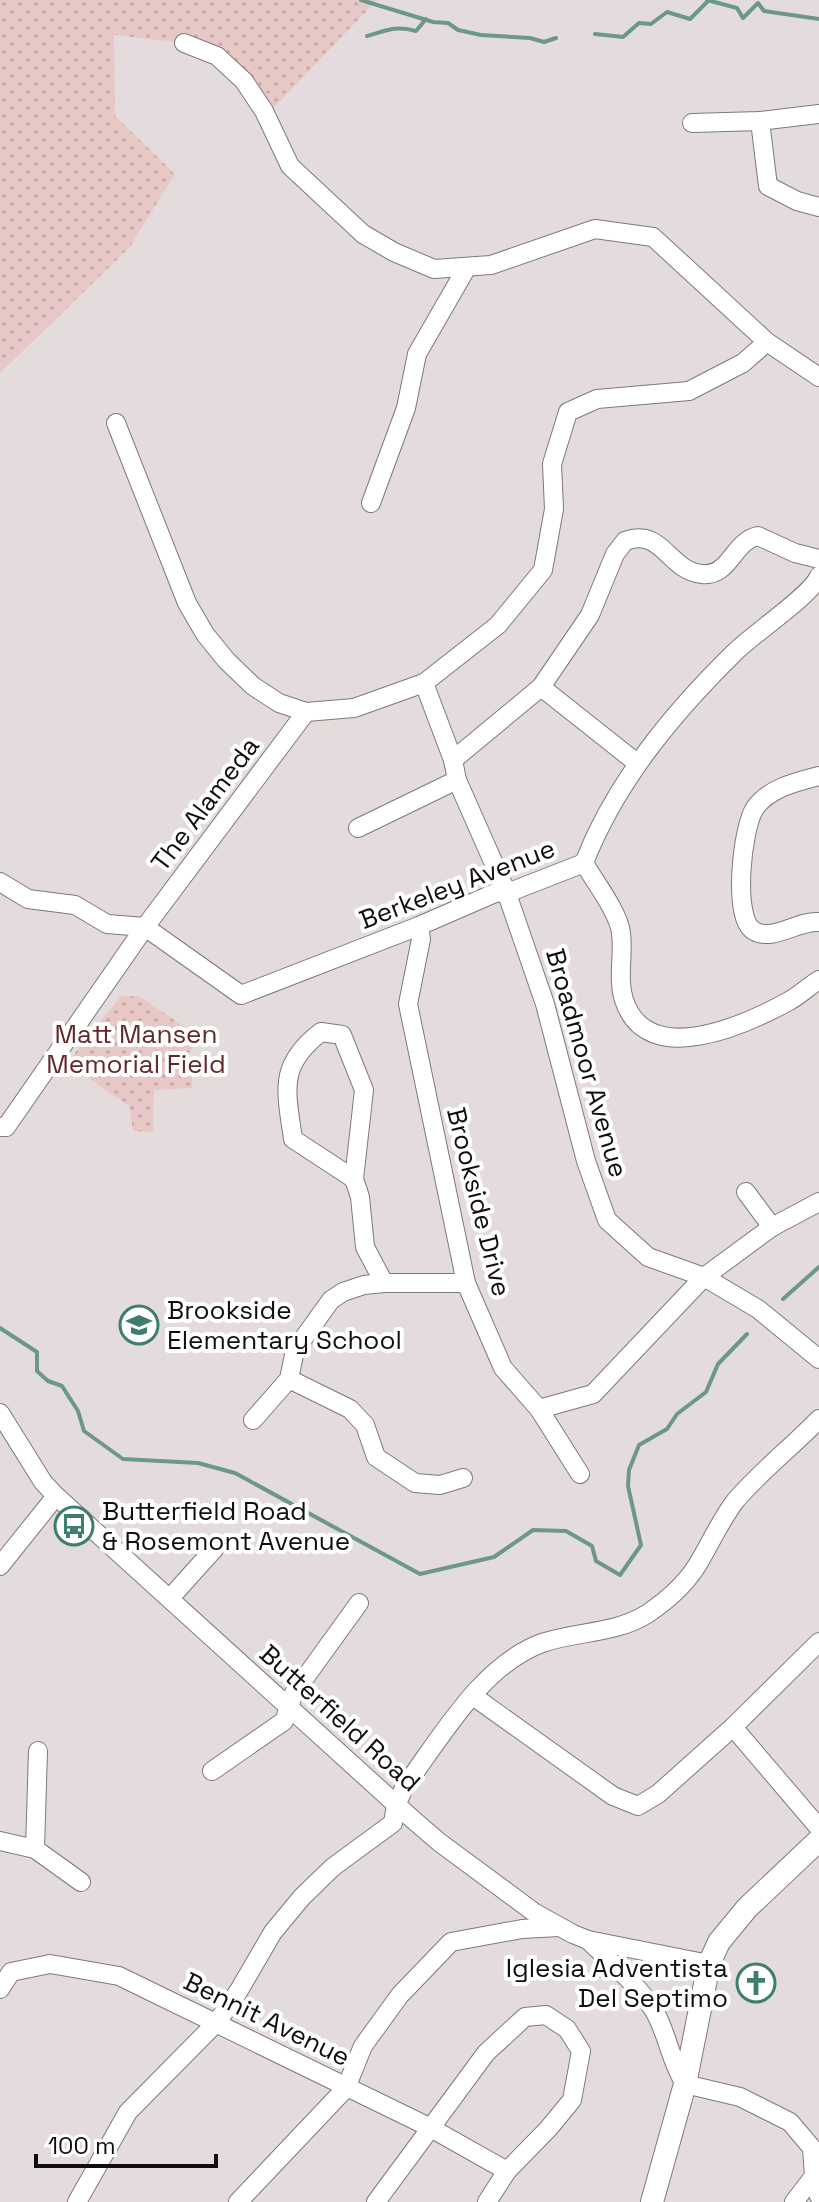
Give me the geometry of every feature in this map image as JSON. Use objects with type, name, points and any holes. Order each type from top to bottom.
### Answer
[{"type":"main road","points":[[652,2202],[685,2084],[709,1964],[719,1942],[734,1923],[819,1840]]},
{"type":"street","points":[[184,43],[217,56],[244,81],[264,111],[290,166],[363,234],[394,252],[434,269],[491,265],[595,229],[653,237],[767,342],[819,377]]},
{"type":"street","points":[[692,123],[760,121],[819,114]]},
{"type":"street","points":[[760,121],[768,186],[797,201],[819,207]]},
{"type":"street","points":[[371,503],[406,408],[417,354],[467,267]]},
{"type":"street","points":[[116,423],[187,603],[205,634],[226,660],[253,686],[279,703],[306,712],[354,708],[424,683],[498,625],[543,570],[554,509],[552,464],[568,412],[597,399],[689,391],[743,363],[767,342]]},
{"type":"street","points":[[453,760],[541,687],[590,615],[615,554],[625,541],[646,538],[690,571],[706,575],[721,570],[743,544],[758,536],[795,553],[819,559]]},
{"type":"street","name":"Berkeley Avenue","points":[[145,927],[241,995],[495,893],[515,890],[584,863],[595,835],[637,763],[731,656],[760,628],[812,589],[819,576]]},
{"type":"street","name":"Broadmoor Avenue","points":[[424,683],[453,760],[457,780],[506,891],[545,1004],[586,1161],[607,1220],[648,1257],[704,1277],[758,1309],[819,1359]]},
{"type":"street","points":[[541,687],[637,763]]},
{"type":"street","name":"The Alameda","points":[[0,1127],[6,1127],[145,927],[306,712]]},
{"type":"street","points":[[819,776],[777,790],[754,810],[744,835],[742,907],[750,929],[758,933],[774,933],[805,922],[819,922]]},
{"type":"street","points":[[358,828],[457,780]]},
{"type":"street","points":[[584,863],[618,922],[624,1001],[629,1012],[644,1028],[673,1038],[703,1036],[765,1014],[819,980]]},
{"type":"street","points":[[0,882],[28,899],[75,905],[107,924],[145,927]]},
{"type":"street","name":"Brookside Drive","points":[[419,926],[421,939],[408,1004],[466,1283],[503,1368],[539,1409],[580,1474]]},
{"type":"street","points":[[354,1179],[293,1139],[288,1102],[289,1069],[301,1047],[321,1032],[342,1035],[364,1090],[354,1179],[360,1197],[365,1247],[384,1283]]},
{"type":"street","points":[[746,1192],[772,1227]]},
{"type":"street","points":[[539,1409],[593,1394],[704,1277],[772,1227],[819,1202]]},
{"type":"street","points":[[253,1420],[289,1379],[295,1350],[331,1300],[343,1292],[384,1283],[466,1283]]},
{"type":"street","points":[[289,1379],[350,1409],[365,1425],[376,1457],[415,1483],[440,1485],[463,1478]]},
{"type":"street","name":"Butterfield Road","points":[[0,1413],[43,1482],[56,1496],[439,1842],[535,1913],[559,1927],[588,1940],[709,1964]]},
{"type":"street","points":[[77,2202],[128,2112],[217,2022],[273,1932],[302,1897],[333,1867],[393,1823],[396,1805],[405,1786],[473,1696],[501,1667],[539,1644],[564,1636],[619,1627],[647,1614],[678,1589],[700,1561],[717,1526],[737,1499],[819,1419]]},
{"type":"street","points":[[0,1566],[56,1496]]},
{"type":"street","points":[[171,1597],[215,1548]]},
{"type":"street","points":[[212,1771],[284,1721],[294,1693],[359,1603]]},
{"type":"street","points":[[473,1696],[613,1796],[638,1806],[658,1794],[733,1727],[819,1642]]},
{"type":"street","points":[[733,1727],[819,1828]]},
{"type":"street","points":[[35,1849],[38,1751]]},
{"type":"street","points":[[0,1841],[35,1849],[81,1882]]},
{"type":"street","points":[[238,2202],[346,2088],[363,2046],[400,1995],[451,1942],[522,1929],[559,1927]]},
{"type":"street","points":[[588,1940],[635,1987],[656,2015],[674,2066],[685,2084],[740,2097],[790,2122],[816,2144],[814,2176],[819,2196]]},
{"type":"street","name":"Bennit Avenue","points":[[0,1989],[11,1972],[50,1964],[119,1976],[429,2127],[507,2171]]},
{"type":"street","points":[[376,2202],[486,2053],[525,2017],[546,2015],[567,2029],[581,2051],[572,2100],[507,2171],[487,2202]]},
{"type":"street","points":[[794,2202],[814,2176]]},
{"type":"green space","points":[[0,0],[377,0],[266,116],[244,81],[184,43],[114,35],[115,116],[175,174],[129,248],[0,373]]},
{"type":"green space","name":"Matt Mansen Memorial Field","points":[[121,996],[139,996],[201,1038],[185,1058],[199,1064],[192,1077],[192,1088],[154,1090],[153,1132],[133,1131],[129,1106],[67,1063]]},
{"type":"waterway","points":[[361,0],[481,35],[530,38],[544,42],[556,38]]},
{"type":"waterway","points":[[707,0],[737,8],[743,18],[758,3],[764,11],[819,19]]},
{"type":"waterway","points":[[595,34],[623,37],[639,23],[651,24],[667,12],[690,19],[708,1]]},
{"type":"waterway","points":[[367,36],[396,29],[416,31],[426,19]]},
{"type":"waterway","points":[[783,1299],[819,1267]]},
{"type":"waterway","points":[[0,1328],[37,1352],[37,1371],[48,1381],[62,1386],[78,1411],[84,1431],[123,1459],[198,1463],[235,1473],[420,1574],[494,1557],[533,1530],[566,1531],[592,1546],[596,1561],[620,1575],[641,1545],[628,1486],[629,1470],[639,1445],[667,1429],[677,1414],[706,1392],[718,1364],[747,1334]]},
{"type":"place","name":"Brookside Elementary School","points":[[139,1325]]},
{"type":"place","name":"Butterfield Road & Rosemont Avenue","points":[[74,1526]]},
{"type":"place","name":"Iglesia Adventista Del Septimo","points":[[756,1983]]}]
